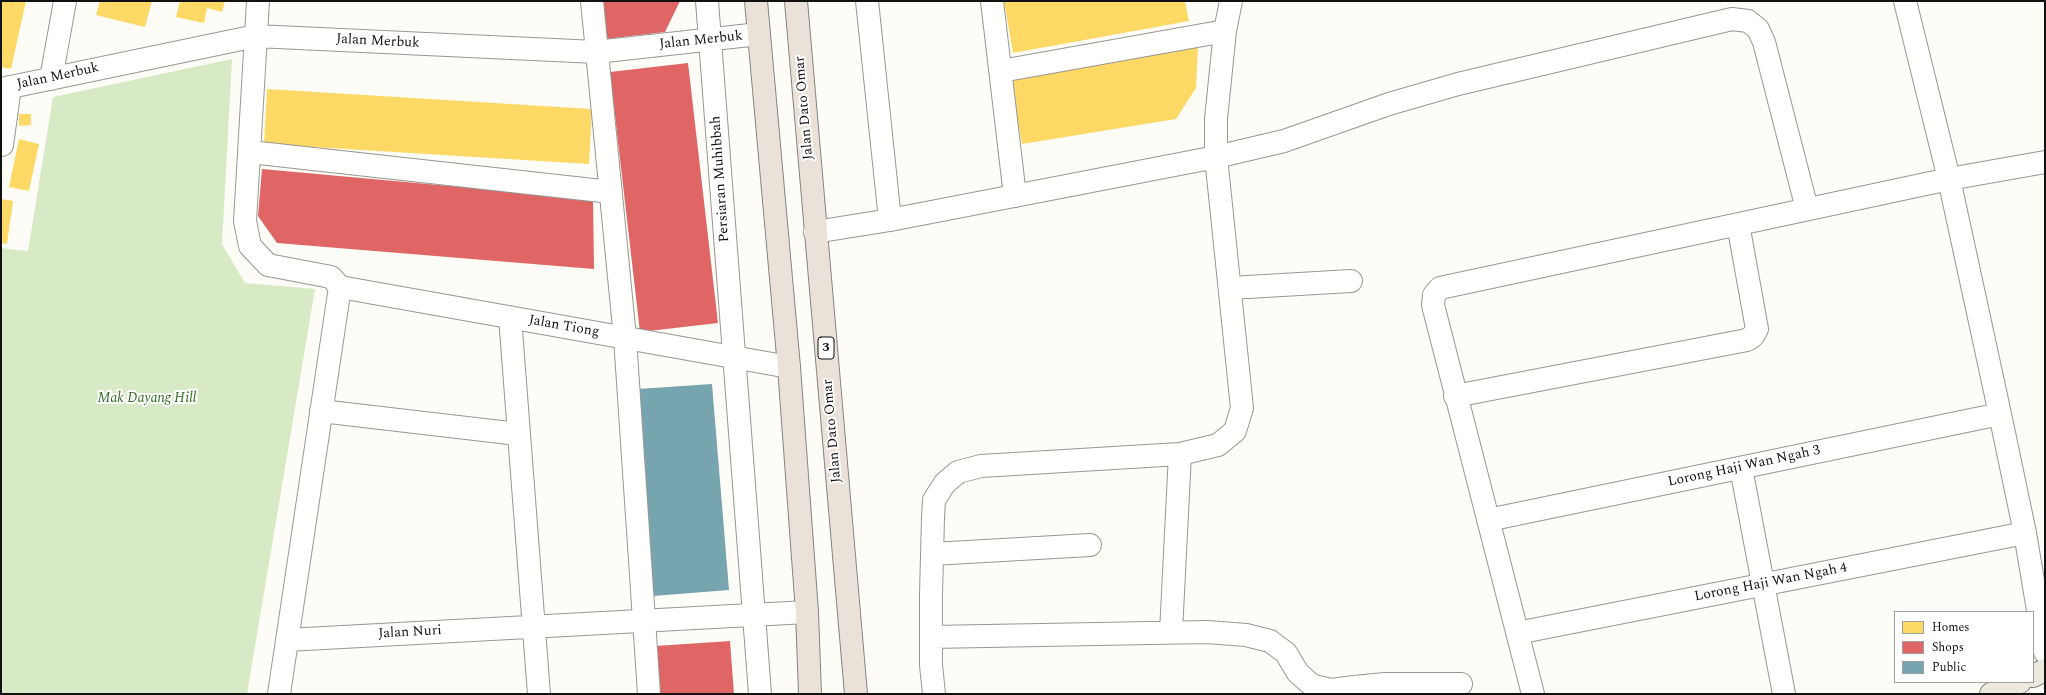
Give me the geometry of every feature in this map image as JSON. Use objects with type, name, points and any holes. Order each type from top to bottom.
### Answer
[{"type":"highway","points":[[756,1],[789,367],[807,612],[810,694]]},
{"type":"highway","name":"Jalan Dato Omar","points":[[796,1],[815,232],[857,691]]},
{"type":"highway","points":[[807,612],[819,694]]},
{"type":"main road","points":[[2034,676],[2045,670]]},
{"type":"main road","points":[[1990,694],[2018,683]]},
{"type":"street","points":[[50,79],[65,1]]},
{"type":"street","points":[[258,1],[245,221],[250,246],[268,265],[331,277],[340,287],[279,694]]},
{"type":"street","points":[[592,1],[625,338],[649,694]]},
{"type":"street","name":"Persiaran Muhibbah","points":[[707,1],[760,694]]},
{"type":"street","points":[[867,1],[890,220]]},
{"type":"street","points":[[992,1],[1015,196]]},
{"type":"street","points":[[934,694],[931,637],[934,500],[945,483],[958,472],[980,466],[1180,454],[1218,445],[1235,431],[1242,408],[1216,157],[1216,119],[1225,31],[1231,1]]},
{"type":"street","points":[[1905,1],[1949,179],[2000,414],[2025,533],[2045,652]]},
{"type":"street","points":[[815,232],[890,220],[1216,157],[1284,141],[1388,104],[1458,84],[1732,19],[1748,21],[1758,29],[1764,42],[1807,209]]},
{"type":"street","points":[[1001,71],[1225,31]]},
{"type":"street","name":"Jalan Merbuk","points":[[6,88],[256,36],[596,52],[759,34]]},
{"type":"street","points":[[2,145],[6,88]]},
{"type":"street","points":[[250,152],[611,192]]},
{"type":"street","points":[[1533,694],[1455,396],[1433,305],[1434,295],[1440,288],[1949,179],[2045,162]]},
{"type":"street","points":[[1455,396],[1747,340],[1753,336],[1757,329],[1738,224]]},
{"type":"street","points":[[1230,288],[1351,281]]},
{"type":"street","name":"Jalan Tiong","points":[[340,287],[789,367]]},
{"type":"street","points":[[510,317],[538,694]]},
{"type":"street","points":[[321,411],[518,434]]},
{"type":"street","name":"Lorong Haji Wan Ngah 3","points":[[1488,520],[2000,414]]},
{"type":"street","points":[[1171,632],[1180,454]]},
{"type":"street","points":[[1741,468],[1784,694]]},
{"type":"street","name":"Lorong Haji Wan Ngah 4","points":[[1517,633],[2025,533]]},
{"type":"street","points":[[932,554],[1090,545]]},
{"type":"street","name":"Jalan Nuri","points":[[287,640],[807,612]]},
{"type":"street","points":[[931,637],[1171,632],[1207,632],[1246,635],[1270,641],[1286,653],[1298,673],[1313,686],[1332,690],[1354,690],[1392,684],[1460,684]]},
{"type":"green space","name":"Mak Dayang Hill","points":[[232,59],[222,244],[245,283],[315,289],[247,694],[1,694],[1,248],[28,251],[53,97]]},
{"type":"building: Homes","points":[[1,1],[26,1],[11,69],[1,67]]},
{"type":"building: Homes","points":[[100,1],[152,1],[145,27],[96,15]]},
{"type":"building: Homes","points":[[180,1],[225,1],[222,12],[207,8],[204,23],[176,17]]},
{"type":"building: Homes","points":[[1004,1],[1185,1],[1189,21],[1013,53]]},
{"type":"building: Homes","points":[[1198,46],[1196,88],[1176,119],[1022,144],[1010,78]]},
{"type":"building: Homes","points":[[267,89],[592,109],[589,164],[264,144]]},
{"type":"building: Homes","points":[[19,114],[31,114],[31,125],[19,126]]},
{"type":"building: Homes","points":[[19,139],[39,144],[29,191],[9,187]]},
{"type":"building: Homes","points":[[1,199],[13,201],[7,244],[1,243]]},
{"type":"building: Shops","points":[[601,1],[680,1],[665,32],[605,39]]},
{"type":"building: Shops","points":[[688,63],[718,323],[640,332],[610,72]]},
{"type":"building: Shops","points":[[262,169],[593,199],[594,269],[277,243],[258,216]]},
{"type":"building: Shops","points":[[730,641],[734,694],[659,694],[656,646]]},
{"type":"building: Public","points":[[712,384],[729,590],[653,596],[638,389]]}]
